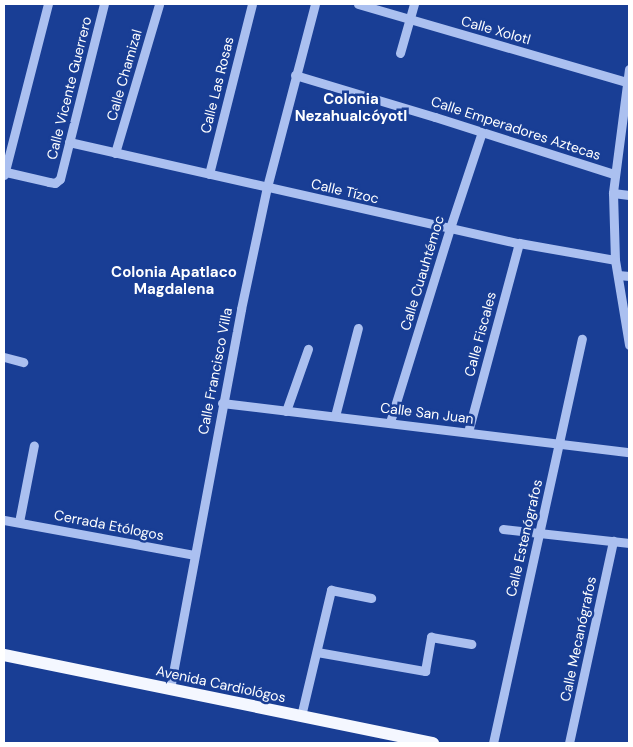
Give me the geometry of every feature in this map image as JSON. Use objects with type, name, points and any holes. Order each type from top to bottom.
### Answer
[{"type":"main road","name":"Avenida Cardiológos","points":[[4,654],[433,743]]},
{"type":"street","points":[[5,173],[48,4]]},
{"type":"street","name":"Calle Vicente Guerrero","points":[[5,173],[49,182],[55,182],[60,179],[104,4]]},
{"type":"street","name":"Calle Chamizal","points":[[115,153],[159,4]]},
{"type":"street","name":"Calle Las Rosas","points":[[209,174],[252,4]]},
{"type":"street","name":"Calle Francisco Villa","points":[[170,689],[222,403],[267,187],[315,4]]},
{"type":"street","name":"Calle Xolotl","points":[[358,4],[627,82]]},
{"type":"street","points":[[400,53],[414,4]]},
{"type":"street","points":[[629,69],[612,192],[615,260],[629,345]]},
{"type":"street","name":"Calle Emperadores Aztecas","points":[[296,75],[614,174]]},
{"type":"street","name":"Calle Cuauhtémoc","points":[[390,422],[482,132]]},
{"type":"street","name":"Calle Tízoc","points":[[69,142],[519,243],[615,260]]},
{"type":"street","points":[[612,192],[629,195]]},
{"type":"street","name":"Calle Fiscales","points":[[468,432],[519,243]]},
{"type":"street","points":[[618,274],[629,276]]},
{"type":"street","points":[[335,416],[358,328]]},
{"type":"street","name":"Calle Estenógrafos","points":[[493,743],[582,339]]},
{"type":"street","points":[[286,411],[308,349]]},
{"type":"street","points":[[4,357],[23,362]]},
{"type":"street","name":"Calle San Juan","points":[[222,403],[629,452]]},
{"type":"street","points":[[19,522],[34,445]]},
{"type":"street","name":"Cerrada Etólogos","points":[[4,520],[194,556]]},
{"type":"street","points":[[503,529],[629,543]]},
{"type":"street","name":"Calle Mecanógrafos","points":[[569,743],[613,541]]},
{"type":"street","points":[[301,716],[331,590],[371,598]]},
{"type":"street","points":[[317,652],[425,671],[431,637],[471,644]]},
{"type":"district","name":"Colonia Nezahualcóyotl","points":[[351,108]]},
{"type":"district","name":"Colonia Apatlaco Magdalena","points":[[174,280]]}]
